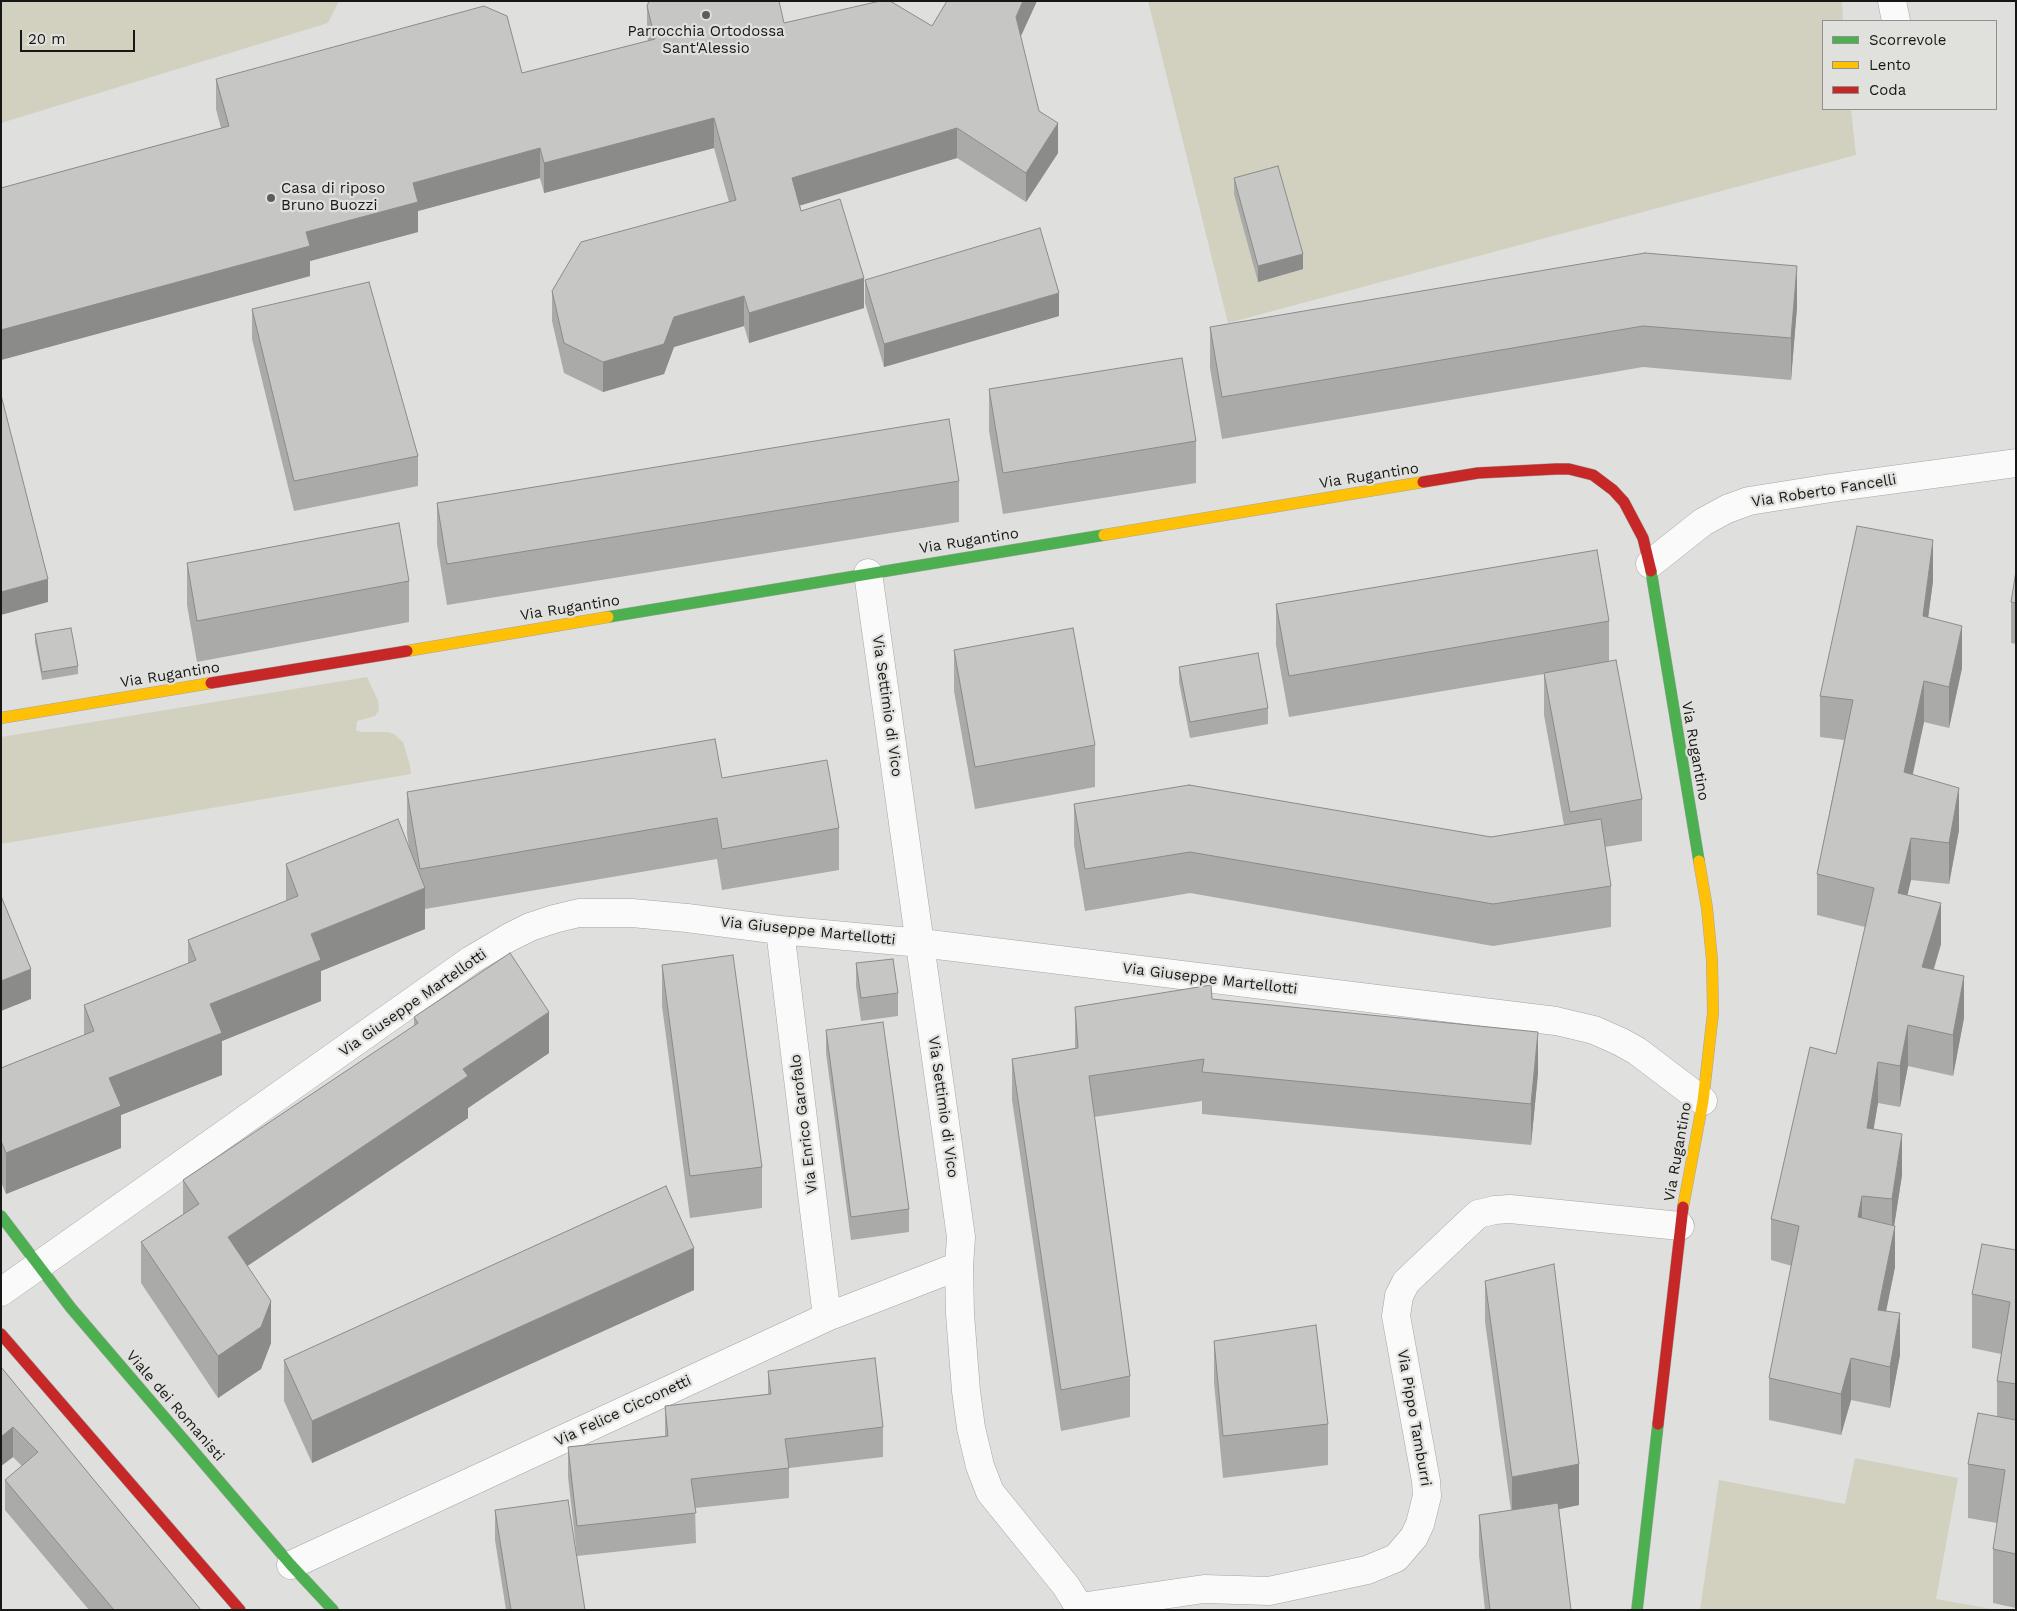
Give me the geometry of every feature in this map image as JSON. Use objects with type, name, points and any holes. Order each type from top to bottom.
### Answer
[{"type":"street","points":[[1892,1],[1896,20]]},
{"type":"street","name":"Via Roberto Fancelli","points":[[1650,564],[1703,522],[1727,509],[1749,501],[2016,463]]},
{"type":"street","name":"Via Rugantino","points":[[1,718],[1478,473],[1556,468],[1570,469],[1593,475],[1613,490],[1624,502],[1638,526],[1650,564],[1711,943],[1713,1013],[1703,1101],[1680,1226],[1637,1610]]},
{"type":"street","name":"Via Settimio di Vico","points":[[868,573],[961,1237],[959,1266],[960,1314],[971,1428],[984,1480],[990,1492],[1066,1586],[1080,1609]]},
{"type":"street","name":"Via Giuseppe Martellotti","points":[[1,1292],[464,965],[530,927],[579,913],[687,918],[780,930],[921,944],[1556,1021],[1594,1030],[1621,1042],[1637,1051],[1703,1101]]},
{"type":"street","name":"Via Enrico Garofalo","points":[[780,930],[827,1317]]},
{"type":"street","name":"Via Pippo Tamburri","points":[[1080,1609],[1204,1589],[1269,1591],[1367,1570],[1396,1558],[1414,1537],[1420,1524],[1427,1496],[1426,1481],[1396,1316],[1399,1296],[1406,1282],[1478,1214],[1495,1210],[1510,1209],[1680,1226]]},
{"type":"street","name":"Viale dei Romanisti","points":[[1,1216],[38,1266],[121,1368],[291,1565],[333,1610]]},
{"type":"street","name":"Via Felice Cicconetti","points":[[291,1565],[827,1317],[959,1266]]},
{"type":"street","points":[[1,1334],[240,1610]]},
{"type":"green space","points":[[1,1],[339,1],[328,23],[1,123]]},
{"type":"green space","points":[[1148,1],[1842,1],[1843,20],[1822,20],[1822,110],[1851,110],[1856,155],[1228,323]]},
{"type":"green space","points":[[367,677],[378,701],[379,710],[375,716],[357,721],[356,730],[394,734],[403,742],[411,774],[1,844],[1,737]]},
{"type":"green space","points":[[1855,1458],[1958,1478],[1936,1599],[1998,1610],[1700,1610],[1719,1480],[1845,1504]]},
{"type":"building","name":"Casa di riposo Bruno Buozzi","points":[[649,1],[779,1],[784,23],[880,1],[890,1],[932,26],[947,1],[1023,1],[1016,17],[1039,111],[1058,123],[1026,173],[957,128],[792,178],[801,211],[840,199],[864,278],[749,313],[744,296],[674,317],[664,344],[603,362],[564,343],[552,291],[581,242],[736,200],[714,118],[544,163],[540,148],[413,183],[418,202],[306,232],[310,246],[1,330],[1,188],[229,126],[216,79],[484,6],[507,16],[522,73],[655,39],[647,6]]},
{"type":"building","points":[[1278,166],[1303,254],[1258,266],[1234,178]]},
{"type":"building","points":[[1040,228],[1059,293],[884,344],[865,280]]},
{"type":"building","points":[[1645,253],[1797,266],[1791,338],[1643,326],[1222,397],[1210,327]]},
{"type":"building","points":[[369,282],[418,456],[294,481],[252,309]]},
{"type":"building","points":[[1182,358],[1196,441],[1003,473],[989,389]]},
{"type":"building","points":[[1,395],[48,579],[1,592]]},
{"type":"building","points":[[949,419],[959,481],[447,564],[437,503]]},
{"type":"building","points":[[399,523],[409,581],[197,621],[187,563]]},
{"type":"building","points":[[1857,526],[1933,540],[1923,616],[1962,626],[1949,687],[1924,681],[1904,772],[1959,788],[1949,843],[1911,838],[1898,893],[1941,903],[1922,967],[1964,976],[1953,1035],[1908,1025],[1900,1066],[1878,1062],[1867,1128],[1902,1134],[1892,1199],[1862,1196],[1858,1217],[1895,1226],[1878,1310],[1900,1313],[1890,1367],[1851,1358],[1841,1394],[1769,1378],[1799,1226],[1771,1219],[1810,1047],[1836,1054],[1874,888],[1817,874],[1853,700],[1820,696]]},
{"type":"building","points":[[1597,550],[1609,621],[1289,676],[1276,604]]},
{"type":"building","points":[[2016,571],[2016,603],[2011,602]]},
{"type":"building","points":[[71,628],[78,666],[42,672],[35,634]]},
{"type":"building","points":[[1073,628],[1095,745],[975,767],[954,650]]},
{"type":"building","points":[[1258,653],[1268,708],[1190,722],[1179,667]]},
{"type":"building","points":[[1616,660],[1642,799],[1570,812],[1544,673]]},
{"type":"building","points":[[715,739],[722,778],[827,760],[839,828],[722,849],[717,818],[420,869],[407,792]]},
{"type":"building","points":[[1189,785],[1491,837],[1601,819],[1611,886],[1493,904],[1190,852],[1085,869],[1074,804]]},
{"type":"building","points":[[398,819],[425,888],[311,934],[321,960],[210,1004],[222,1033],[109,1078],[121,1106],[6,1153],[1,1141],[1,1068],[94,1031],[84,1005],[196,960],[188,940],[298,896],[286,864]]},
{"type":"building","points":[[1,896],[31,969],[1,981]]},
{"type":"building","points":[[510,953],[549,1012],[463,1069],[468,1076],[228,1237],[271,1301],[261,1327],[218,1356],[141,1242],[199,1204],[183,1180],[418,1023],[414,1017]]},
{"type":"building","points":[[733,955],[762,1167],[690,1176],[662,965]]},
{"type":"building","points":[[893,959],[898,993],[861,998],[856,963]]},
{"type":"building","points":[[1211,985],[1212,999],[1538,1032],[1531,1104],[1202,1072],[1204,1059],[1089,1076],[1130,1376],[1061,1390],[1012,1059],[1078,1048],[1075,1007]]},
{"type":"building","points":[[883,1022],[909,1209],[851,1217],[826,1030]]},
{"type":"building","points":[[666,1186],[694,1248],[312,1421],[284,1360]]},
{"type":"building","points":[[1982,1244],[2016,1250],[2016,1384],[1997,1381],[2010,1302],[1972,1294]]},
{"type":"building","points":[[1554,1264],[1579,1464],[1512,1477],[1485,1281]]},
{"type":"building","points":[[1316,1325],[1328,1424],[1223,1436],[1214,1341]]},
{"type":"building","points":[[875,1358],[883,1427],[785,1439],[789,1468],[691,1479],[696,1513],[577,1526],[568,1447],[668,1436],[665,1406],[771,1394],[768,1371]]},
{"type":"building","points":[[1,1367],[201,1610],[114,1610],[5,1480],[38,1452],[13,1427],[1,1437]]},
{"type":"building","points":[[1978,1413],[2016,1420],[2016,1554],[1993,1549],[2005,1470],[1968,1464]]},
{"type":"building","points":[[568,1500],[585,1610],[511,1610],[495,1510]]},
{"type":"building","points":[[1558,1503],[1571,1610],[1490,1610],[1479,1515]]},
{"type":"traffic: fast","points":[[608,617],[1104,535]]},
{"type":"traffic: fast","points":[[1651,571],[1699,861]]},
{"type":"traffic: fast","points":[[1,1216],[71,1308],[291,1565],[333,1610]]},
{"type":"traffic: fast","points":[[1637,1610],[1658,1424]]},
{"type":"traffic: slow","points":[[1104,535],[1423,482]]},
{"type":"traffic: slow","points":[[407,651],[608,617]]},
{"type":"traffic: slow","points":[[1,718],[211,683]]},
{"type":"traffic: slow","points":[[1683,1207],[1703,1101],[1713,1013],[1712,960],[1707,908],[1699,861]]},
{"type":"traffic: jam","points":[[1423,482],[1478,473],[1556,469],[1569,469],[1593,475],[1613,490],[1624,502],[1643,538],[1651,571]]},
{"type":"traffic: jam","points":[[211,683],[407,651]]},
{"type":"traffic: jam","points":[[1658,1424],[1683,1207]]},
{"type":"traffic: jam","points":[[1,1334],[240,1610]]},
{"type":"place","name":"Parrocchia Ortodossa Sant'Alessio","points":[[706,15]]},
{"type":"place","name":"Casa di riposo Bruno Buozzi","points":[[271,198]]}]
